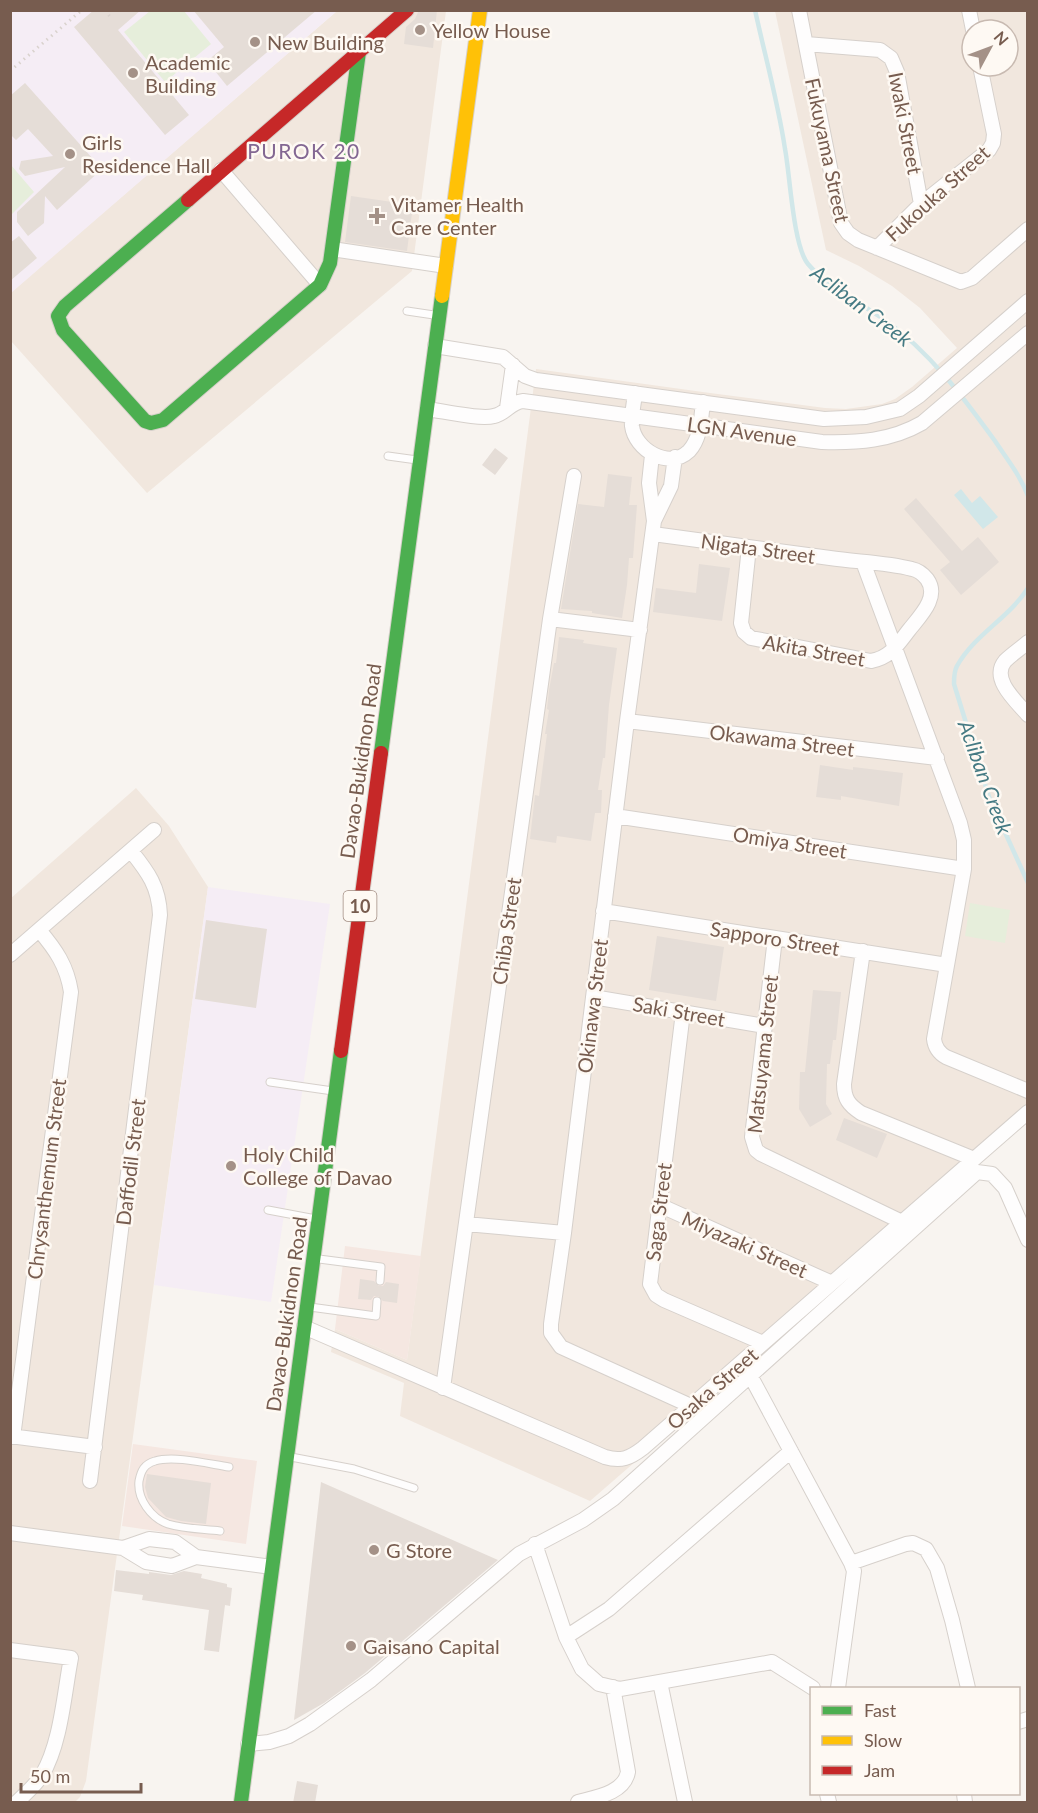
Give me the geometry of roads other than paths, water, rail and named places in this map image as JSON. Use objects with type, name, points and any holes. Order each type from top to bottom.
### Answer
[{"type":"main road","points":[[359,52],[330,263],[320,285],[157,423],[151,423],[139,416],[63,330],[58,316],[65,306],[407,10]]},
{"type":"main road","name":"Davao-Bukidnon Road","points":[[241,1803],[480,10]]},
{"type":"street","name":"Fukuyama Street","points":[[799,10],[841,223],[852,237],[954,280],[966,281],[1028,229]]},
{"type":"street","name":"Iwaki Street","points":[[806,44],[880,50],[891,58],[897,72],[921,204]]},
{"type":"street","name":"Fukouka Street","points":[[877,248],[921,204],[982,158],[993,143],[993,126],[983,78]]},
{"type":"street","points":[[221,170],[320,285]]},
{"type":"street","points":[[332,249],[446,266]]},
{"type":"street","name":"LGN Avenue","points":[[435,346],[503,357],[525,376],[536,380],[811,417],[847,419],[884,414],[900,409],[919,396],[1028,302]]},
{"type":"street","name":"LGN Avenue","points":[[427,409],[488,417],[501,414],[515,402],[523,401],[808,440],[848,443],[870,441],[890,438],[910,430],[935,414],[1028,333]]},
{"type":"street","points":[[507,408],[513,364]]},
{"type":"street","points":[[635,393],[632,416],[634,435],[645,450],[652,454],[675,457],[689,451],[698,435],[703,402]]},
{"type":"street","points":[[900,409],[910,430]]},
{"type":"street","points":[[808,440],[811,417]]},
{"type":"street","points":[[652,454],[649,483],[653,527]]},
{"type":"street","points":[[653,527],[671,486],[675,457]]},
{"type":"street","name":"Chiba Street","points":[[443,1388],[550,619],[574,476]]},
{"type":"street","name":"Nigata Street","points":[[653,527],[749,547],[913,569],[922,573],[932,591],[928,604],[895,648]]},
{"type":"street","name":"Okinawa Street","points":[[653,527],[564,1233],[550,1324],[555,1341],[570,1352],[691,1406]]},
{"type":"street","name":"Akita Street","points":[[749,547],[741,623],[744,632],[751,638],[872,661],[887,656],[895,648]]},
{"type":"street","points":[[863,562],[937,758],[964,840],[964,869],[934,1039],[938,1050],[946,1057],[1028,1091]]},
{"type":"street","points":[[550,619],[640,630]]},
{"type":"street","points":[[1028,642],[1004,663],[1001,678],[1008,693],[1028,715]]},
{"type":"street","name":"Okawama Street","points":[[627,721],[937,758]]},
{"type":"street","name":"Omiya Street","points":[[615,816],[964,869]]},
{"type":"street","points":[[10,955],[154,830]]},
{"type":"street","name":"Daffodil Street","points":[[90,1481],[160,915],[159,898],[152,881],[131,851]]},
{"type":"street","name":"Sapporo Street","points":[[603,911],[947,965]]},
{"type":"street","name":"Chrysanthemum Street","points":[[12,1437],[71,992],[68,974],[62,960],[39,930]]},
{"type":"street","name":"Matsuyama Street","points":[[775,938],[752,1137],[756,1150],[767,1158],[902,1222]]},
{"type":"street","points":[[863,951],[844,1084],[847,1101],[861,1113],[974,1159]]},
{"type":"street","name":"Saki Street","points":[[593,997],[765,1026]]},
{"type":"street","name":"Saga Street","points":[[683,1012],[650,1276],[652,1290],[664,1300],[763,1343]]},
{"type":"street","name":"Osaka Street","points":[[304,1326],[443,1388],[615,1460],[623,1460],[633,1456],[1028,1112]]},
{"type":"street","points":[[248,1744],[269,1742],[289,1736],[343,1701],[397,1659],[502,1568],[536,1544],[583,1520],[613,1499],[977,1172],[992,1174],[1005,1188],[1028,1240]]},
{"type":"street","name":"Miyazaki Street","points":[[659,1205],[832,1283]]},
{"type":"street","points":[[466,1224],[564,1233]]},
{"type":"street","points":[[750,1375],[854,1570],[838,1687]]},
{"type":"street","points":[[12,1437],[95,1448]]},
{"type":"street","points":[[566,1637],[609,1609],[791,1451]]},
{"type":"street","points":[[10,1533],[123,1548],[146,1563],[172,1566],[196,1557]]},
{"type":"street","points":[[123,1548],[149,1539],[162,1540],[175,1542],[196,1557],[272,1567]]},
{"type":"street","points":[[851,1563],[906,1544],[913,1543],[926,1549],[943,1589],[968,1687]]},
{"type":"street","points":[[536,1544],[566,1637],[582,1669],[600,1684],[620,1689],[772,1662],[810,1687]]},
{"type":"street","points":[[10,1650],[71,1658],[60,1720],[49,1760],[41,1776],[17,1803]]},
{"type":"street","points":[[660,1682],[685,1803]]},
{"type":"street","points":[[578,1803],[615,1790],[627,1778],[628,1772],[613,1687]]},
{"type":"lane","points":[[407,311],[439,316]]},
{"type":"lane","points":[[388,456],[420,460]]},
{"type":"lane","points":[[270,1082],[336,1092]]},
{"type":"lane","points":[[268,1210],[318,1219]]},
{"type":"lane","points":[[313,1258],[381,1268],[380,1281]]},
{"type":"lane","points":[[307,1307],[376,1316],[377,1301]]},
{"type":"lane","points":[[287,1456],[354,1469],[414,1488]]},
{"type":"lane","points":[[220,1531],[170,1525],[155,1515],[138,1492],[141,1472],[148,1464],[165,1459],[229,1467]]},
{"type":"waterway","name":"Acliban Creek","points":[[755,10],[782,131],[795,226],[803,255],[808,264],[825,281],[885,320],[917,346],[958,392],[995,441],[1017,474],[1028,496]]},
{"type":"waterway","name":"Acliban Creek","points":[[1028,588],[1020,599],[964,655],[955,670],[954,677],[954,684],[989,797],[1028,883]]},
{"type":"place","name":"Yellow House","points":[[420,30]]},
{"type":"place","name":"New Building","points":[[255,42]]},
{"type":"place","name":"Academic Building","points":[[133,73]]},
{"type":"place","name":"Girls Residence Hall","points":[[70,154]]},
{"type":"place","name":"Vitamer Health Care Center","points":[[377,216]]},
{"type":"place","name":"Holy Child College of Davao","points":[[231,1166]]},
{"type":"place","name":"G Store","points":[[374,1550]]},
{"type":"place","name":"Gaisano Capital","points":[[351,1646]]},
{"type":"district","name":"PUROK 20","points":[[304,150]]}]
